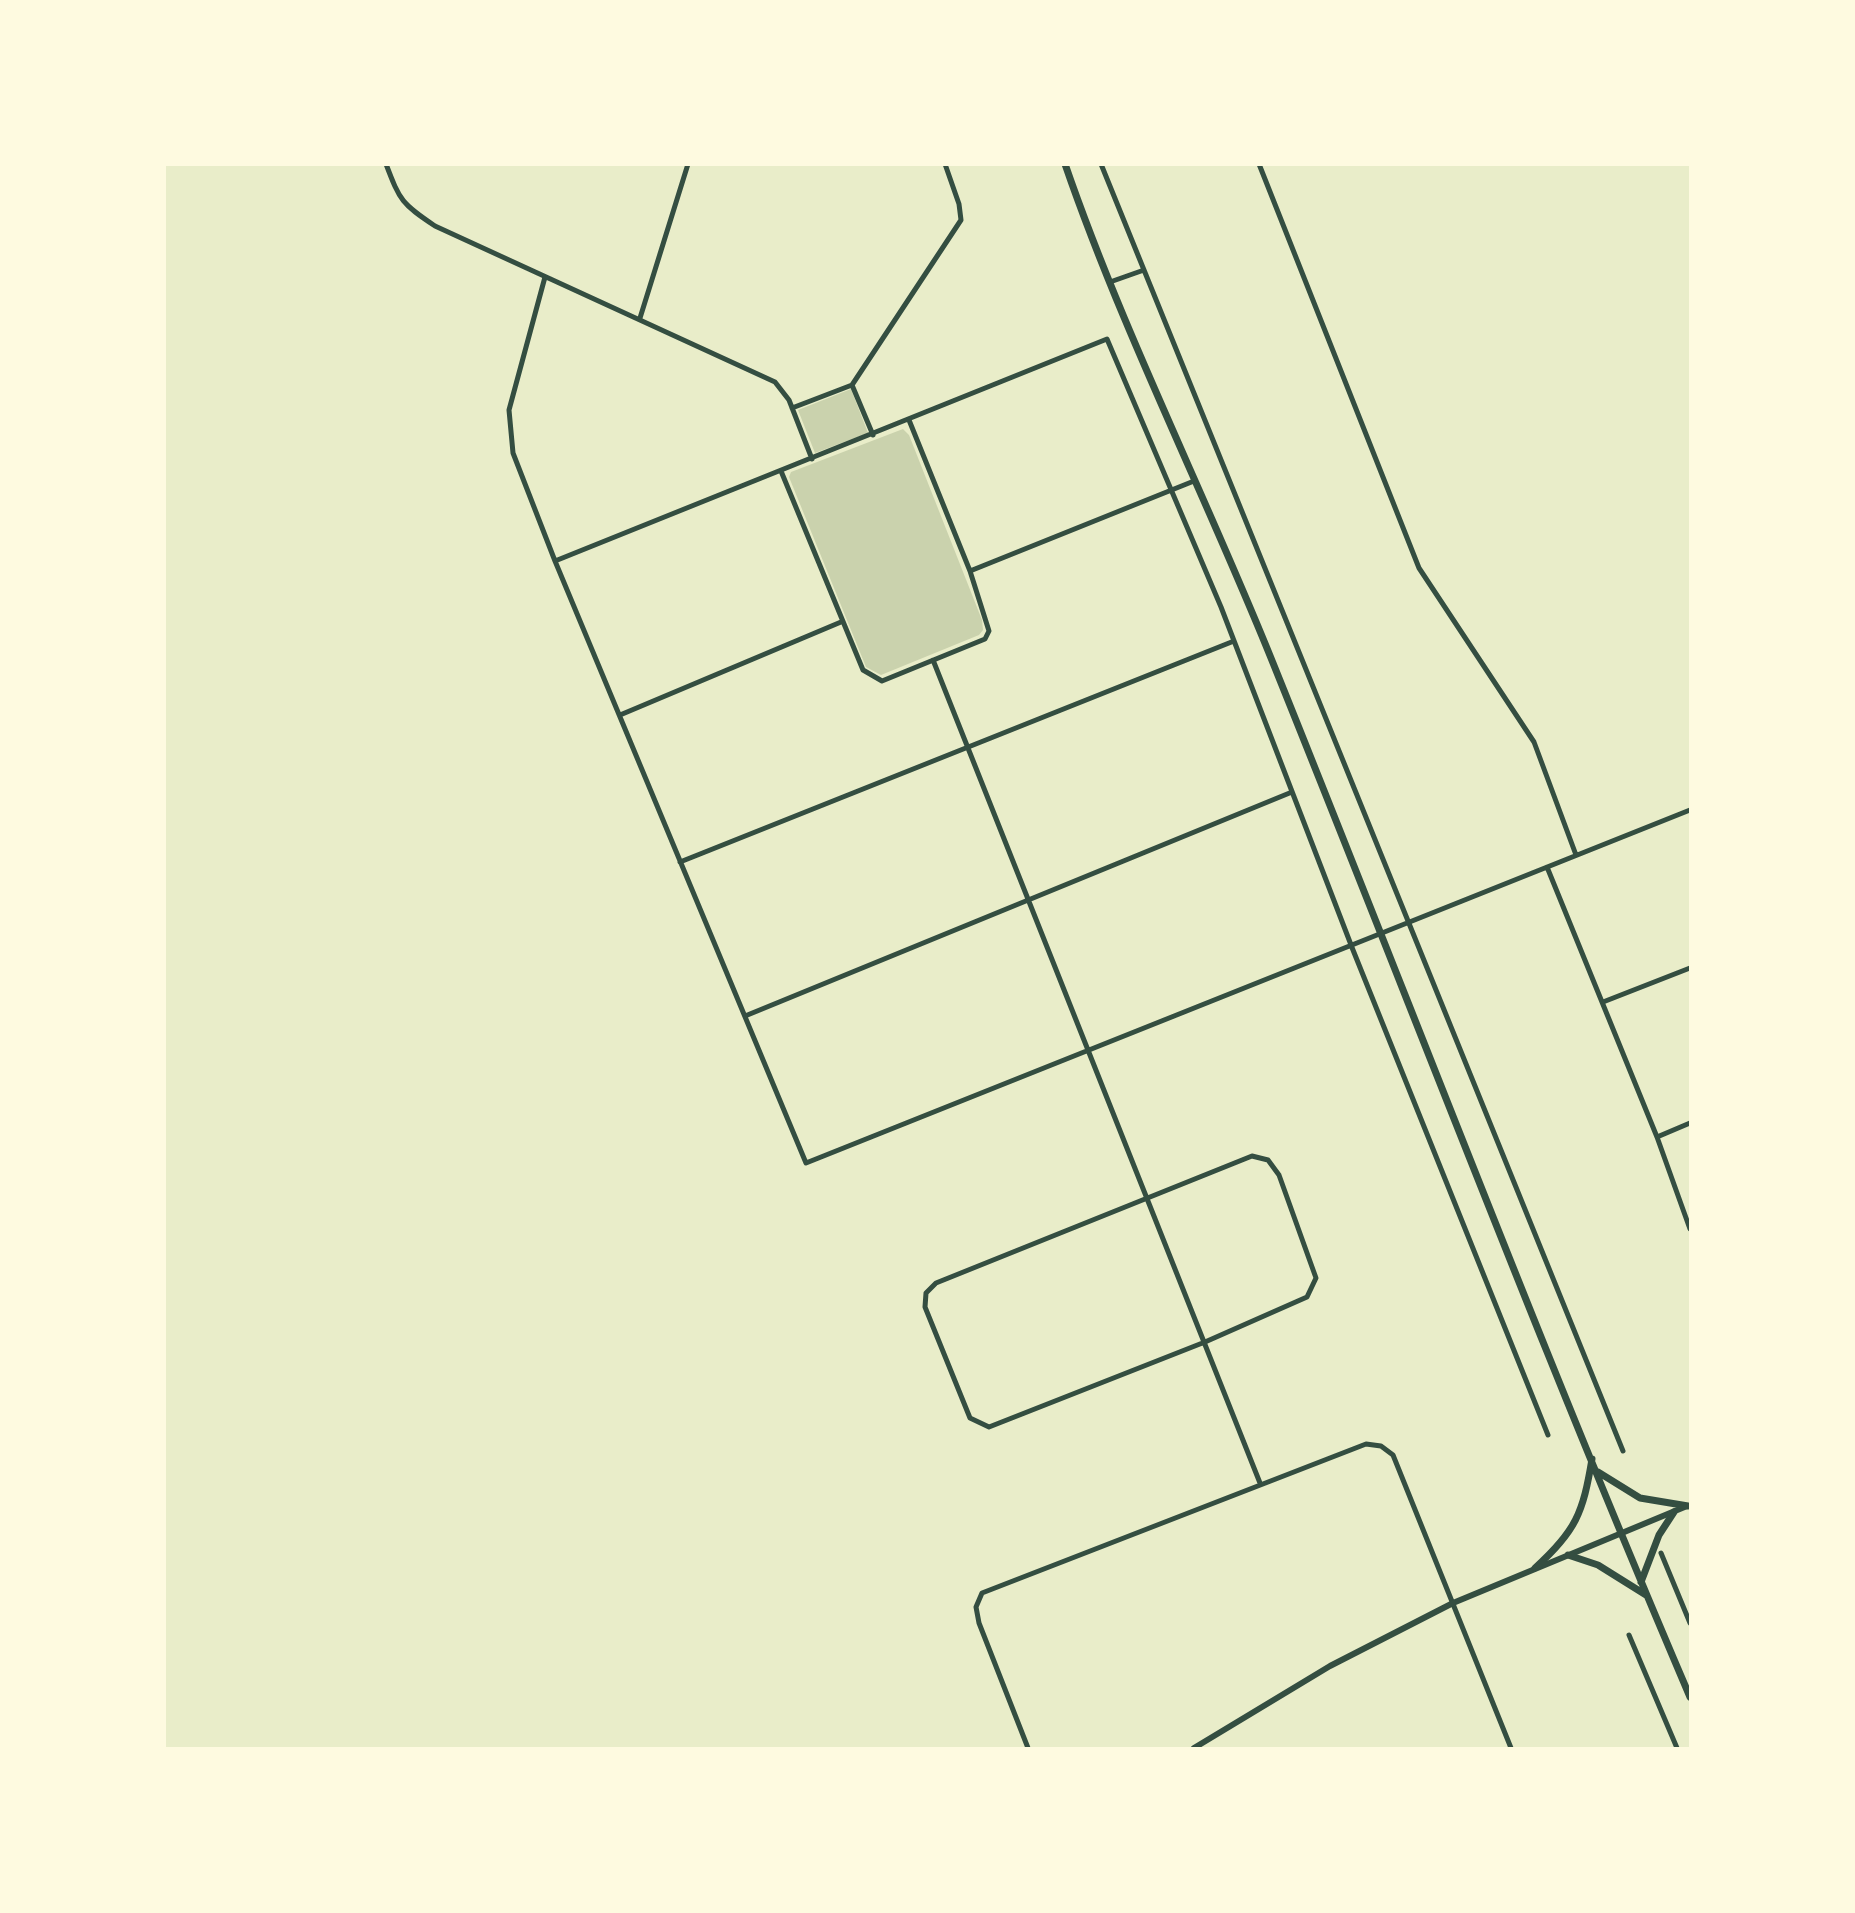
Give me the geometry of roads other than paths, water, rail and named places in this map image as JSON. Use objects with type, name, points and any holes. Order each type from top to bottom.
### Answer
[{"type":"main road","points":[[1065,164],[1110,282],[1245,596],[1646,1595],[1690,1697]]},
{"type":"main road","points":[[1535,1568],[1569,1533],[1580,1514],[1587,1492],[1592,1458]]},
{"type":"main road","points":[[1597,1472],[1640,1499],[1689,1505]]},
{"type":"main road","points":[[1641,1582],[1659,1535],[1674,1512]]},
{"type":"main road","points":[[1568,1555],[1598,1565],[1646,1595]]},
{"type":"street","points":[[386,164],[397,195],[406,207],[435,226],[768,377],[783,391],[812,459]]},
{"type":"street","points":[[640,318],[688,164]]},
{"type":"street","points":[[792,408],[852,385],[957,228],[960,209],[945,164]]},
{"type":"street","points":[[1101,164],[1623,1451]]},
{"type":"street","points":[[1259,164],[1419,568],[1530,736],[1576,855]]},
{"type":"street","points":[[1110,282],[1143,270]]},
{"type":"street","points":[[545,277],[509,410],[508,425],[513,453],[555,561],[806,1163],[1350,943],[1690,810]]},
{"type":"street","points":[[555,561],[1107,339],[1234,641],[1350,943],[1548,1435]]},
{"type":"street","points":[[852,385],[873,435]]},
{"type":"street","points":[[781,471],[863,670],[882,681],[985,639],[988,634],[987,620],[970,571],[909,420]]},
{"type":"street","points":[[970,571],[1194,481]]},
{"type":"street","points":[[620,715],[841,622]]},
{"type":"street","points":[[680,862],[1234,641]]},
{"type":"street","points":[[933,660],[1027,900],[1149,1196],[1260,1483]]},
{"type":"street","points":[[745,1016],[1292,792]]},
{"type":"street","points":[[1548,867],[1657,1137],[1690,1229]]},
{"type":"street","points":[[1603,1002],[1690,968]]},
{"type":"street","points":[[1657,1137],[1690,1123]]},
{"type":"street","points":[[1252,1156],[1268,1160],[1279,1175],[1316,1278],[1315,1284],[1301,1301],[989,1427],[970,1418],[925,1307],[926,1293],[936,1283],[1149,1196],[1252,1156]]},
{"type":"street","points":[[1028,1748],[979,1623],[976,1602],[987,1589],[1366,1444],[1389,1450],[1511,1748]]},
{"type":"street","points":[[1194,1748],[1330,1666],[1453,1603],[1689,1505]]},
{"type":"street","points":[[1661,1553],[1690,1623]]},
{"type":"street","points":[[1629,1635],[1677,1748]]}]
